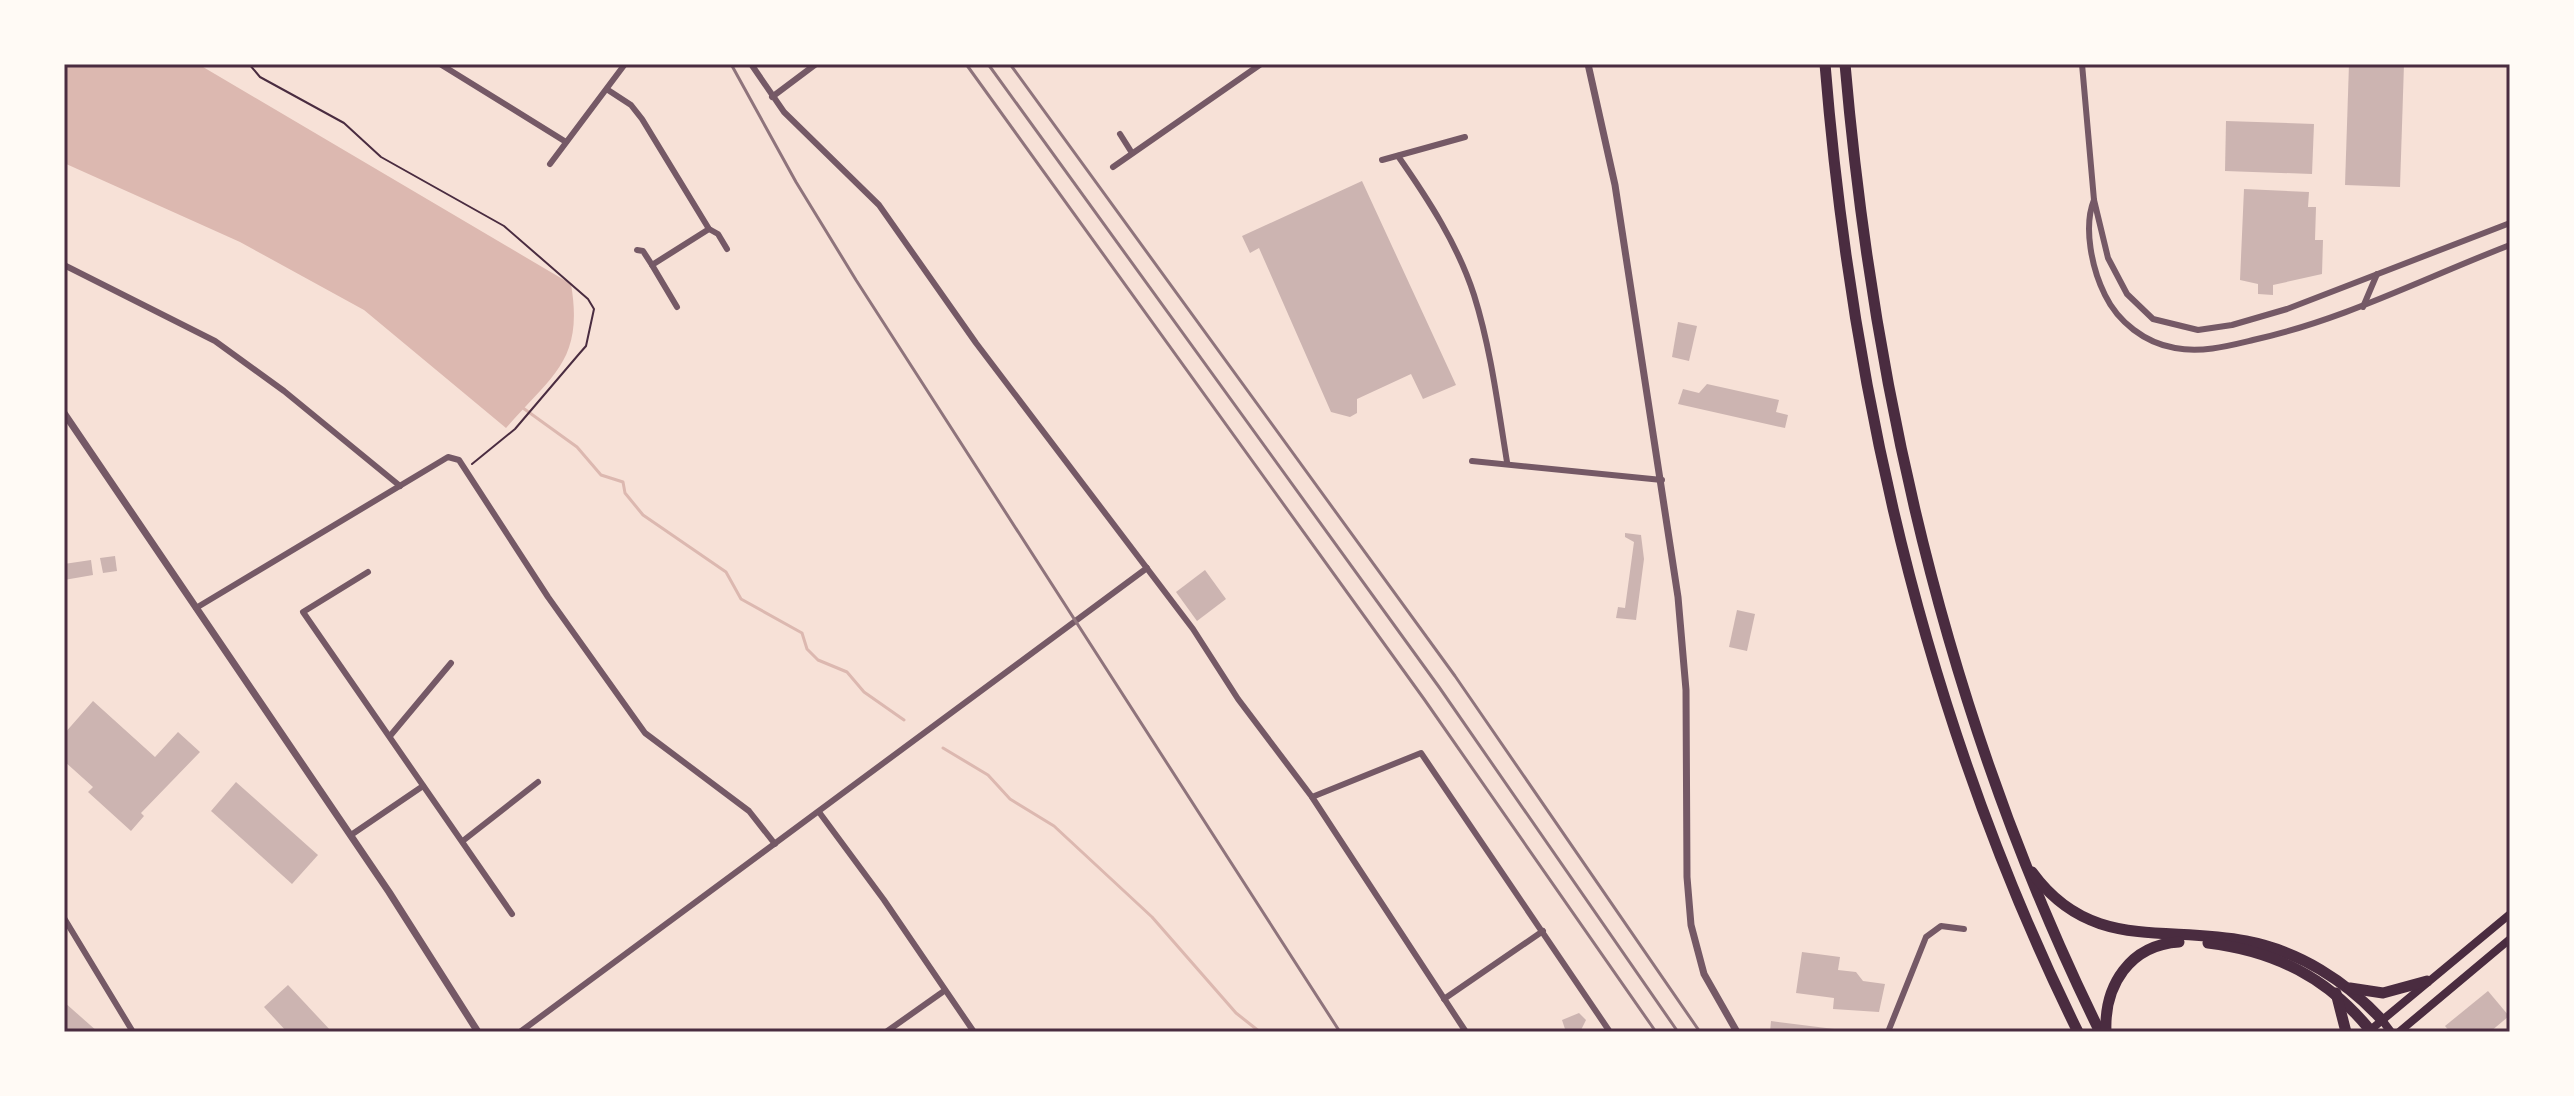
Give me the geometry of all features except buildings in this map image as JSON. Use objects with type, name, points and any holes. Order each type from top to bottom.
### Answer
[{"type":"highway","points":[[1825,64],[1856,323],[1904,559],[1935,671],[1979,800],[2033,935],[2078,1032]]},
{"type":"highway","points":[[1845,64],[1870,278],[1908,487],[1951,655],[2016,842],[2100,1032]]},
{"type":"highway","points":[[2016,842],[2032,871],[2051,893],[2092,922],[2149,935],[2250,941],[2307,962],[2350,988],[2382,1020]]},
{"type":"highway","points":[[2106,1032],[2109,999],[2122,970],[2141,953],[2165,943],[2192,941],[2248,950],[2287,962],[2336,993],[2370,1031]]},
{"type":"highway","points":[[2350,988],[2383,993],[2427,981]]},
{"type":"highway","points":[[2336,993],[2346,1032]]},
{"type":"main road","points":[[2370,1031],[2510,914]]},
{"type":"main road","points":[[2399,1032],[2510,939]]},
{"type":"main road","points":[[2382,1020],[2391,1032]]},
{"type":"street","points":[[440,64],[566,142]]},
{"type":"street","points":[[550,164],[625,64]]},
{"type":"street","points":[[751,64],[772,97],[879,205],[976,343],[1147,568],[1312,797],[1466,1032]]},
{"type":"street","points":[[772,97],[816,64]]},
{"type":"street","points":[[1113,167],[1261,64]]},
{"type":"street","points":[[1588,64],[1615,185],[1662,480],[1684,655],[1690,920],[1704,974],[1737,1032]]},
{"type":"street","points":[[2082,64],[2094,200],[2118,281],[2142,313],[2175,327],[2198,330],[2232,325],[2287,309],[2510,223]]},
{"type":"street","points":[[608,90],[631,105],[642,119],[709,229],[718,234],[727,249]]},
{"type":"street","points":[[1120,134],[1132,153]]},
{"type":"street","points":[[1382,160],[1465,137]]},
{"type":"street","points":[[1398,156],[1433,208],[1473,291],[1484,328],[1507,462]]},
{"type":"street","points":[[2094,200],[2089,212],[2092,249],[2102,290],[2126,323],[2157,343],[2210,349],[2271,336],[2363,307],[2510,245]]},
{"type":"street","points":[[652,265],[709,229]]},
{"type":"street","points":[[637,250],[643,251],[677,307]]},
{"type":"street","points":[[64,275],[67,266],[215,341],[284,391],[400,486]]},
{"type":"street","points":[[2363,307],[2377,274]]},
{"type":"street","points":[[64,413],[351,835],[478,1032]]},
{"type":"street","points":[[196,608],[448,457],[459,460],[548,597],[645,733],[749,811],[775,844]]},
{"type":"street","points":[[1472,461],[1507,462],[1662,480]]},
{"type":"street","points":[[520,1032],[1147,568]]},
{"type":"street","points":[[368,572],[303,612],[464,840],[512,914]]},
{"type":"street","points":[[390,736],[451,663]]},
{"type":"street","points":[[1312,797],[1421,753],[1610,1032]]},
{"type":"street","points":[[464,840],[538,782]]},
{"type":"street","points":[[351,835],[423,786]]},
{"type":"street","points":[[819,812],[884,900],[974,1032]]},
{"type":"street","points":[[64,918],[133,1032]]},
{"type":"street","points":[[1888,1032],[1926,937],[1941,926],[1964,929]]},
{"type":"street","points":[[1444,999],[1543,931]]},
{"type":"street","points":[[886,1032],[944,991]]},
{"type":"path","points":[[249,64],[260,77],[344,123],[381,157],[504,226],[582,290],[594,309],[586,346],[518,424],[465,469]]},
{"type":"shaded area","points":[[64,64],[198,64],[571,284],[573,332],[561,365],[506,428],[364,310],[240,242],[64,163]]},
{"type":"waterway","points":[[523,408],[577,447],[601,475],[623,482],[625,493],[643,515],[726,572],[741,599],[802,633],[807,649],[818,660],[847,672],[864,692],[904,720]]},
{"type":"waterway","points":[[943,748],[988,775],[1010,799],[1054,826],[1152,917],[1236,1013],[1260,1032]]},
{"type":"railway","points":[[731,64],[796,182],[856,280],[1340,1032]]},
{"type":"railway","points":[[966,64],[1424,699],[1656,1032]]},
{"type":"railway","points":[[988,64],[1439,687],[1678,1032]]},
{"type":"railway","points":[[1010,64],[1455,676],[1700,1032]]}]
